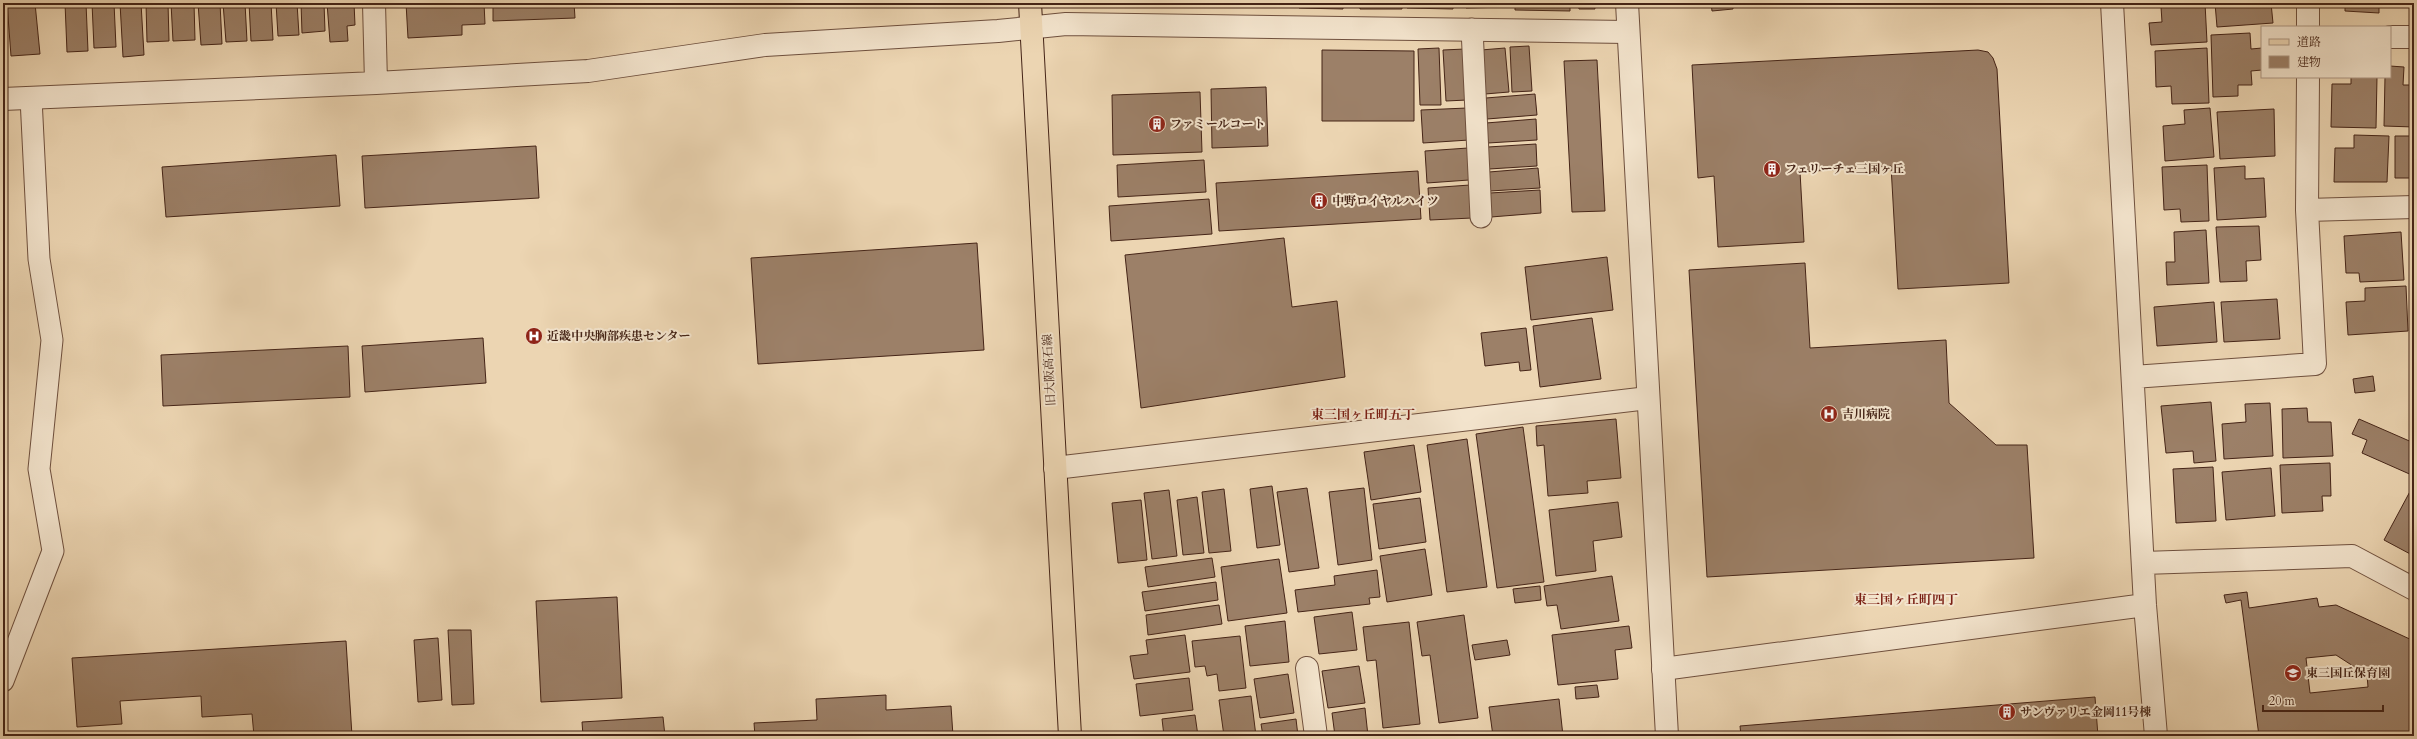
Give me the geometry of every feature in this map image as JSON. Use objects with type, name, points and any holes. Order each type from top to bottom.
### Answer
[{"type":"main road","name":"旧大阪高石線","points":[[1030,3],[1030,28],[1070,736]]},
{"type":"street","points":[[374,3],[376,83]]},
{"type":"street","points":[[1626,3],[1626,32],[1667,736]]},
{"type":"street","points":[[2112,3],[2145,605],[2156,736]]},
{"type":"street","points":[[2308,3],[2308,26]]},
{"type":"street","points":[[3,99],[376,83],[588,70],[765,45],[1030,28],[1066,24],[1626,32]]},
{"type":"street","points":[[2391,37],[2414,37]]},
{"type":"street","points":[[2133,377],[2315,364],[2307,210],[2308,78]]},
{"type":"street","points":[[2307,210],[2414,207]]},
{"type":"street","points":[[1055,468],[1648,398]]},
{"type":"street","points":[[2143,563],[2352,556],[2414,588]]},
{"type":"street","points":[[1664,669],[2145,605]]},
{"type":"street","points":[[1307,668],[1316,736]]},
{"type":"lane","points":[[1472,29],[1482,217]]},
{"type":"lane","points":[[3,682],[53,551],[38,469],[52,340],[39,260],[31,98]]},
{"type":"building","points":[[7,3],[35,3],[40,54],[11,56]]},
{"type":"building","points":[[65,3],[86,3],[88,51],[67,52]]},
{"type":"building","points":[[92,3],[114,3],[116,47],[94,48]]},
{"type":"building","points":[[120,3],[141,3],[144,55],[123,57]]},
{"type":"building","points":[[146,3],[168,3],[169,41],[147,42]]},
{"type":"building","points":[[171,3],[194,3],[195,40],[173,41]]},
{"type":"building","points":[[198,3],[220,3],[222,44],[201,45]]},
{"type":"building","points":[[223,3],[245,3],[247,41],[226,42]]},
{"type":"building","points":[[249,3],[271,3],[273,40],[251,41]]},
{"type":"building","points":[[276,3],[297,3],[299,35],[278,36]]},
{"type":"building","points":[[301,3],[324,3],[325,31],[302,33]]},
{"type":"building","points":[[327,3],[354,3],[355,25],[347,26],[348,41],[330,42]]},
{"type":"building","points":[[406,3],[484,3],[485,24],[462,25],[462,35],[408,38]]},
{"type":"building","points":[[493,3],[574,3],[575,18],[493,21]]},
{"type":"building","points":[[1236,3],[1289,3],[1289,5],[1236,5]]},
{"type":"building","points":[[1299,3],[1343,3],[1343,9],[1299,8]]},
{"type":"building","points":[[1360,3],[1402,3],[1402,9],[1360,9]]},
{"type":"building","points":[[1407,3],[1453,3],[1453,9],[1407,8]]},
{"type":"building","points":[[1466,3],[1510,3],[1509,7],[1466,8]]},
{"type":"building","points":[[1515,3],[1570,3],[1570,11],[1515,10]]},
{"type":"building","points":[[1578,3],[1594,3],[1595,9],[1579,9]]},
{"type":"building","points":[[1711,3],[1733,3],[1733,9],[1712,11]]},
{"type":"building","points":[[2170,3],[2205,3],[2207,42],[2151,45],[2149,23],[2162,22],[2161,7],[2171,6]]},
{"type":"building","points":[[2215,3],[2271,3],[2273,23],[2217,27]]},
{"type":"building","points":[[2345,3],[2379,3],[2379,13],[2345,11]]},
{"type":"building","points":[[2250,33],[2251,49],[2261,48],[2261,70],[2251,71],[2252,85],[2238,85],[2238,96],[2213,97],[2211,35]]},
{"type":"building","points":[[1529,46],[1532,91],[1512,92],[1510,47]]},
{"type":"building","points":[[1439,48],[1441,105],[1420,105],[1418,49]]},
{"type":"building","points":[[1505,48],[1509,92],[1485,94],[1481,50]]},
{"type":"building","points":[[2207,48],[2209,103],[2172,104],[2171,86],[2156,87],[2155,51]]},
{"type":"building","points":[[1465,49],[1467,100],[1446,101],[1443,50]]},
{"type":"building","points":[[1322,50],[1414,51],[1414,121],[1322,121]]},
{"type":"building","name":"フェリーチェ三国ヶ丘","points":[[1978,50],[1988,52],[1993,58],[1997,69],[2009,283],[1898,289],[1891,166],[1800,172],[1804,242],[1718,247],[1714,176],[1698,178],[1692,65]]},
{"type":"building","points":[[1597,60],[1605,211],[1572,212],[1564,61]]},
{"type":"building","points":[[2391,66],[2404,67],[2403,85],[2414,85],[2414,127],[2384,126],[2385,78],[2391,78]]},
{"type":"building","points":[[2351,78],[2377,78],[2376,128],[2331,127],[2332,84],[2351,84]]},
{"type":"building","points":[[1266,87],[1268,146],[1212,148],[1211,89]]},
{"type":"building","name":"ファミールコート","points":[[1200,92],[1202,152],[1113,155],[1112,95]]},
{"type":"building","points":[[1535,94],[1537,115],[1487,119],[1486,98]]},
{"type":"building","points":[[1467,108],[1469,140],[1423,143],[1421,110]]},
{"type":"building","points":[[2210,108],[2214,157],[2165,161],[2163,126],[2185,124],[2184,110]]},
{"type":"building","points":[[2274,109],[2275,156],[2220,159],[2217,112]]},
{"type":"building","points":[[1536,119],[1537,140],[1488,143],[1486,123]]},
{"type":"building","points":[[2354,135],[2389,136],[2387,182],[2334,182],[2335,148],[2354,148]]},
{"type":"building","points":[[2395,136],[2414,136],[2414,178],[2395,178]]},
{"type":"building","points":[[1536,144],[1537,166],[1489,169],[1488,147]]},
{"type":"building","points":[[536,146],[539,198],[365,208],[362,156]]},
{"type":"building","points":[[1468,148],[1469,180],[1427,183],[1425,151]]},
{"type":"building","points":[[336,155],[340,206],[166,217],[162,167]]},
{"type":"building","points":[[1204,160],[1206,192],[1118,197],[1117,165]]},
{"type":"building","points":[[2207,165],[2209,221],[2181,222],[2180,209],[2164,210],[2162,167]]},
{"type":"building","points":[[2245,166],[2245,179],[2264,178],[2266,217],[2217,220],[2214,168]]},
{"type":"building","points":[[1538,168],[1540,188],[1490,191],[1489,172]]},
{"type":"building","name":"中野ロイヤルハイツ","points":[[1418,171],[1421,219],[1219,231],[1216,183]]},
{"type":"building","points":[[1470,185],[1472,218],[1430,220],[1428,188]]},
{"type":"building","points":[[1540,190],[1541,213],[1491,217],[1490,193]]},
{"type":"building","points":[[1209,199],[1212,234],[1111,241],[1109,206]]},
{"type":"building","points":[[2259,226],[2261,260],[2246,261],[2247,281],[2220,282],[2216,227]]},
{"type":"building","points":[[2206,230],[2209,283],[2167,285],[2166,262],[2175,262],[2174,232]]},
{"type":"building","points":[[2401,232],[2404,280],[2360,282],[2359,273],[2346,273],[2344,236]]},
{"type":"building","points":[[1284,238],[1292,307],[1337,301],[1345,377],[1141,408],[1125,255]]},
{"type":"building","points":[[977,243],[984,350],[758,364],[751,258]]},
{"type":"building","points":[[1607,257],[1613,310],[1531,320],[1525,267]]},
{"type":"building","name":"吉川病院","points":[[1805,263],[1810,348],[1946,340],[1949,403],[1996,445],[2027,445],[2034,558],[1707,577],[1689,270]]},
{"type":"building","points":[[2406,286],[2408,331],[2348,335],[2346,302],[2365,301],[2365,288]]},
{"type":"building","points":[[2277,299],[2280,339],[2224,342],[2221,302]]},
{"type":"building","points":[[2214,302],[2217,342],[2157,346],[2154,307]]},
{"type":"building","points":[[1592,318],[1601,379],[1540,387],[1533,326]]},
{"type":"building","points":[[1526,328],[1531,370],[1520,371],[1519,362],[1485,366],[1481,333]]},
{"type":"building","points":[[483,338],[486,383],[365,392],[362,346]]},
{"type":"building","points":[[348,346],[350,397],[163,406],[161,355]]},
{"type":"building","points":[[2373,376],[2375,391],[2355,393],[2353,379]]},
{"type":"building","points":[[2211,402],[2216,461],[2194,463],[2193,451],[2166,453],[2161,406]]},
{"type":"building","points":[[2270,403],[2273,456],[2224,459],[2222,424],[2246,422],[2245,404]]},
{"type":"building","points":[[2307,408],[2308,422],[2331,422],[2333,456],[2283,458],[2282,409]]},
{"type":"building","points":[[1616,419],[1621,478],[1587,481],[1588,493],[1548,496],[1544,445],[1537,446],[1536,426]]},
{"type":"building","points":[[2359,419],[2414,443],[2414,476],[2362,453],[2367,440],[2352,434]]},
{"type":"building","points":[[1523,427],[1544,582],[1497,588],[1476,434]]},
{"type":"building","points":[[1467,439],[1487,587],[1447,592],[1427,445]]},
{"type":"building","points":[[1414,445],[1421,492],[1371,500],[1364,452]]},
{"type":"building","points":[[2330,463],[2331,496],[2322,496],[2323,511],[2282,513],[2280,465]]},
{"type":"building","points":[[2213,467],[2216,521],[2176,523],[2173,469]]},
{"type":"building","points":[[2271,468],[2275,516],[2226,520],[2222,472]]},
{"type":"building","points":[[2414,484],[2414,556],[2384,540]]},
{"type":"building","points":[[1272,486],[1280,545],[1257,548],[1250,489]]},
{"type":"building","points":[[1307,488],[1319,568],[1289,572],[1277,492]]},
{"type":"building","points":[[1364,488],[1372,560],[1338,565],[1329,492]]},
{"type":"building","points":[[1224,489],[1231,551],[1209,553],[1202,492]]},
{"type":"building","points":[[1169,490],[1177,556],[1152,559],[1144,493]]},
{"type":"building","points":[[1197,497],[1204,553],[1183,555],[1177,500]]},
{"type":"building","points":[[1420,498],[1426,542],[1379,549],[1373,504]]},
{"type":"building","points":[[1141,500],[1147,560],[1118,563],[1112,503]]},
{"type":"building","points":[[1618,502],[1622,537],[1593,541],[1596,571],[1556,576],[1549,510]]},
{"type":"building","points":[[1425,549],[1432,595],[1387,602],[1380,556]]},
{"type":"building","points":[[1212,558],[1215,577],[1148,587],[1145,567]]},
{"type":"building","points":[[1279,559],[1287,613],[1228,621],[1221,567]]},
{"type":"building","points":[[1377,570],[1380,597],[1369,598],[1370,604],[1298,612],[1295,590],[1335,585],[1334,576]]},
{"type":"building","points":[[1612,576],[1619,621],[1561,629],[1557,605],[1547,606],[1544,586]]},
{"type":"building","points":[[1216,582],[1218,600],[1145,611],[1142,592]]},
{"type":"building","points":[[1540,586],[1541,600],[1515,603],[1513,589]]},
{"type":"building","points":[[2247,592],[2249,608],[2317,598],[2319,607],[2336,605],[2414,641],[2414,736],[2259,736],[2241,600],[2226,603],[2224,595]],"holes":[[[2336,655],[2367,675],[2368,687],[2310,693],[2306,658]]]},
{"type":"building","points":[[617,597],[622,698],[541,702],[536,601]]},
{"type":"building","points":[[1219,605],[1222,624],[1148,635],[1146,615]]},
{"type":"building","points":[[1352,612],[1357,650],[1319,654],[1314,617]]},
{"type":"building","points":[[1464,615],[1478,718],[1439,723],[1430,655],[1422,656],[1417,622]]},
{"type":"building","points":[[1285,621],[1289,662],[1250,666],[1245,626]]},
{"type":"building","points":[[1409,622],[1420,724],[1383,728],[1376,660],[1367,661],[1363,627]]},
{"type":"building","points":[[1629,626],[1632,648],[1615,650],[1618,679],[1558,685],[1552,635]]},
{"type":"building","points":[[448,630],[471,630],[474,704],[452,705]]},
{"type":"building","points":[[1185,635],[1190,672],[1134,679],[1130,656],[1148,654],[1146,640]]},
{"type":"building","points":[[1240,636],[1246,688],[1219,691],[1217,674],[1207,676],[1205,666],[1195,667],[1192,641]]},
{"type":"building","points":[[438,638],[442,700],[418,702],[414,640]]},
{"type":"building","points":[[1507,640],[1510,655],[1475,660],[1472,645]]},
{"type":"building","points":[[346,641],[352,736],[254,736],[252,714],[202,717],[201,696],[120,701],[122,724],[77,727],[72,658]]},
{"type":"building","points":[[1359,666],[1365,703],[1328,708],[1322,671]]},
{"type":"building","points":[[1288,674],[1294,713],[1260,718],[1254,679]]},
{"type":"building","points":[[1189,678],[1193,710],[1140,716],[1136,684]]},
{"type":"building","points":[[1597,685],[1599,697],[1576,699],[1575,687]]},
{"type":"building","points":[[886,695],[886,710],[951,706],[953,736],[755,736],[754,723],[817,720],[816,699]]},
{"type":"building","points":[[1251,696],[1256,736],[1224,736],[1219,700]]},
{"type":"building","name":"サンヴァリエ金岡11号棟","points":[[2095,697],[2098,736],[1741,736],[1740,726]]},
{"type":"building","points":[[1559,699],[1563,736],[1493,736],[1489,707]]},
{"type":"building","points":[[1365,708],[1368,736],[1335,736],[1332,713]]},
{"type":"building","points":[[1195,715],[1198,736],[1164,736],[1162,719]]},
{"type":"building","points":[[663,717],[665,736],[583,736],[582,722]]},
{"type":"building","points":[[1296,719],[1298,736],[1263,736],[1261,724]]},
{"type":"building","points":[[1157,733],[1157,736],[1131,736]]},
{"type":"place","name":"ファミールコート","points":[[1157,124]]},
{"type":"place","name":"フェリーチェ三国ヶ丘","points":[[1772,169]]},
{"type":"place","name":"中野ロイヤルハイツ","points":[[1319,201]]},
{"type":"place","name":"近畿中央胸部疾患センター","points":[[534,336]]},
{"type":"place","name":"吉川病院","points":[[1829,414]]},
{"type":"place","name":"東三国丘保育園","points":[[2293,673]]},
{"type":"place","name":"サンヴァリエ金岡11号棟","points":[[2007,712]]},
{"type":"district","name":"東三国ヶ丘町五丁","points":[[1363,414]]},
{"type":"district","name":"東三国ヶ丘町四丁","points":[[1906,599]]}]
